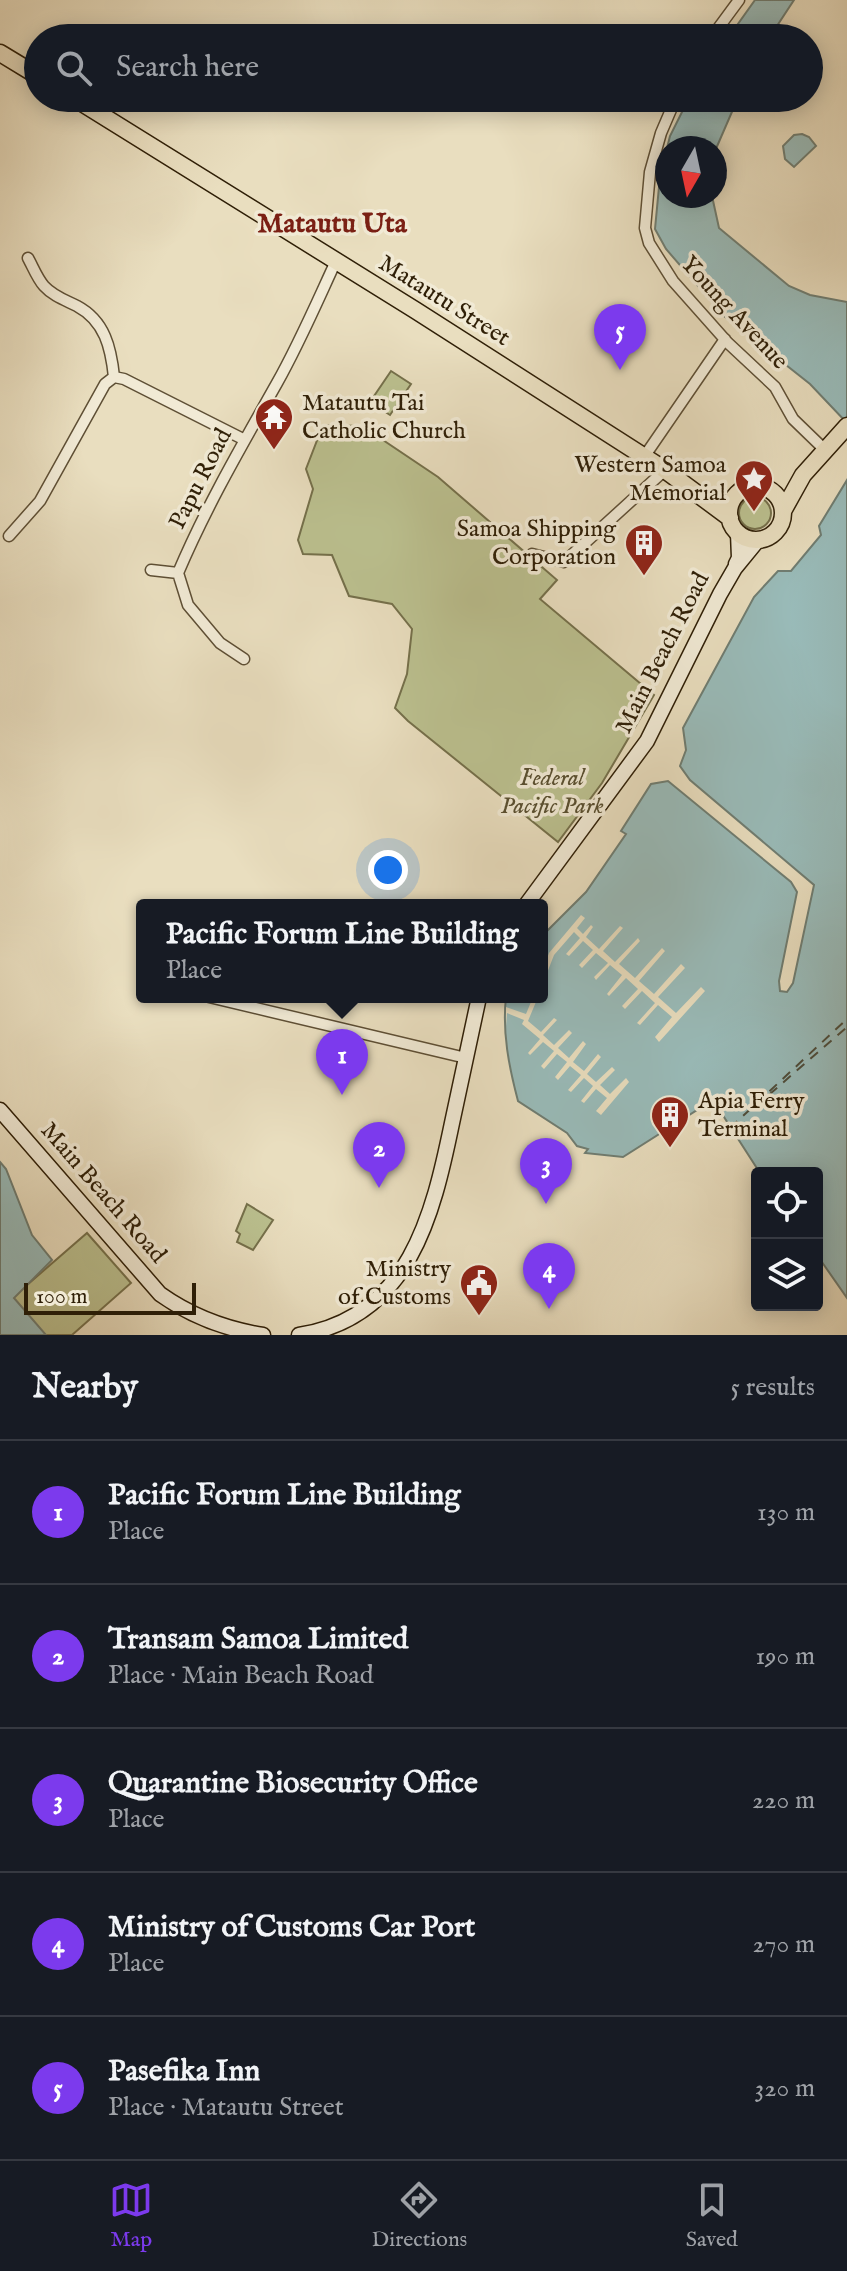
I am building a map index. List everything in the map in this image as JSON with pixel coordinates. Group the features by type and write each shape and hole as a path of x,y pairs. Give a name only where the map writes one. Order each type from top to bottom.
{"main road":[{"path":"0,53 24,68"},
{"name":"Matautu Street","path":"97,112 665,470 704,491 720,497 735,497"},
{"path":"734,525 744,537 758,540 778,529 783,511 803,475 847,426"},
{"name":"Matautu Street","path":"665,470 734,525"},
{"path":"773,492 803,475"},
{"path":"735,568 739,558 730,509 735,497 746,488 755,486 773,492 783,511"},
{"name":"Main Beach Road","path":"530,899 647,741 735,568 758,540"},
{"path":"299,1335 332,1328 347,1321 380,1297 405,1264 418,1240 440,1185 478,1003"},
{"name":"Main Beach Road","path":"0,1110 160,1294 212,1322 263,1335"}],"street":[{"path":"720,24 733,3"},
{"name":"Young Avenue","path":"670,112 650,172 645,228 649,243 673,281 725,339 775,387 793,419 829,447"},
{"path":"28,258 44,286 53,295 79,307 102,329 111,350 114,377"},
{"name":"Papu Road","path":"178,573 196,531 243,439 278,381 336,261"},
{"path":"644,457 725,339"},
{"path":"9,536 40,501 105,384 114,377 124,379 243,439"},
{"path":"532,554 564,562 665,470"},
{"path":"151,570 178,573 188,605 220,643 244,659"},
{"path":"234,1003 466,1058"}],"green space":[{"path":"391,371 411,384 390,415 370,402"},
{"name":"Federal Pacific Park","path":"323,425 362,426 438,477 557,580 540,599 654,695 602,783 558,842 395,708 407,674 412,629 392,604 349,596 332,555 303,554 298,540 313,489 306,469"},
{"path":"755,497 767,501 771,513 767,525 755,529 743,525 739,513 743,501"},
{"path":"247,1204 273,1220 253,1250 237,1242 240,1234 236,1231"},
{"path":"87,1233 131,1283 72,1335 45,1335 12,1298"}],"water":[{"path":"755,0 794,0 778,24 738,24"},
{"path":"682,112 732,112 722,136 670,136"},
{"path":"802,134 816,146 794,167 785,159 783,146 794,135"},
{"path":"657,208 715,208 719,228 789,286 810,295 847,302 847,423 810,384 724,316 666,249 655,229"},
{"path":"847,480 847,1298 823,1264 823,1167 756,1167 713,1100 623,1157 585,1153 588,1149 577,1146 567,1133 518,1101 509,1062 505,1023 506,1003 548,1003 548,930 586,892 626,834 621,831 651,784 668,781 791,882 797,892 779,981 780,991 787,992 793,983 814,885 690,780 680,766 686,750 683,728 754,597 778,571 791,571 821,535 819,526"},
{"path":"0,1162 6,1169 32,1235 52,1260 14,1298 46,1335 0,1335"}],"pier":[{"path":"581,915 585,918 577,928 583,934 591,925 593,927 586,937 599,949 620,926 623,928 603,951 615,962 638,938 640,941 619,964 635,978 662,948 665,951 639,981 654,994 681,964 685,968 658,997 676,1013 701,987 705,991 659,1042 655,1037 672,1017 658,1005 640,1025 637,1023 655,1003 642,991 625,1009 622,1006 638,989 626,978 609,996 607,994 622,975 610,965 596,980 594,977 608,963 596,953 582,968 579,965 593,950 583,941 569,956 566,954 580,938 574,932 554,955 548,970 549,953"},
{"path":"531,1003 536,1003 528,1021 541,1032 554,1018 557,1020 543,1035 554,1045 569,1030 572,1033 558,1048 569,1058 583,1041 586,1044 573,1062 584,1071 598,1054 601,1057 587,1074 596,1082 612,1067 615,1070 600,1085 610,1094 626,1078 629,1082 601,1115 596,1111 607,1098 596,1089 584,1103 581,1101 593,1086 584,1078 571,1092 568,1090 581,1075 570,1066 558,1080 555,1077 567,1062 557,1054 544,1069 541,1066 554,1051 543,1042 530,1055 528,1053 540,1039 522,1024 524,1020 507,1013 506,1026 506,1007 526,1014"}],"ferry route":[{"path":"730,1128 847,1019"},
{"path":"756,1106 847,1027"}],"place":[{"name":"Pasefika Inn","path":"620,370"},
{"name":"Matautu Tai Catholic Church","path":"274,451"},
{"name":"Western Samoa Memorial","path":"754,513"},
{"name":"Samoa Shipping Corporation","path":"644,577"},
{"name":"Pacific Forum Line Building","path":"342,1095"},
{"name":"Apia Ferry Terminal","path":"670,1149"},
{"name":"Transam Samoa Limited","path":"379,1188"},
{"name":"Quarantine Biosecurity Office","path":"546,1204"},
{"name":"Ministry of Customs Car Port","path":"549,1309"},
{"name":"Ministry of Customs","path":"479,1317"}],"district":[{"name":"Matautu Uta","path":"332,224"}]}
